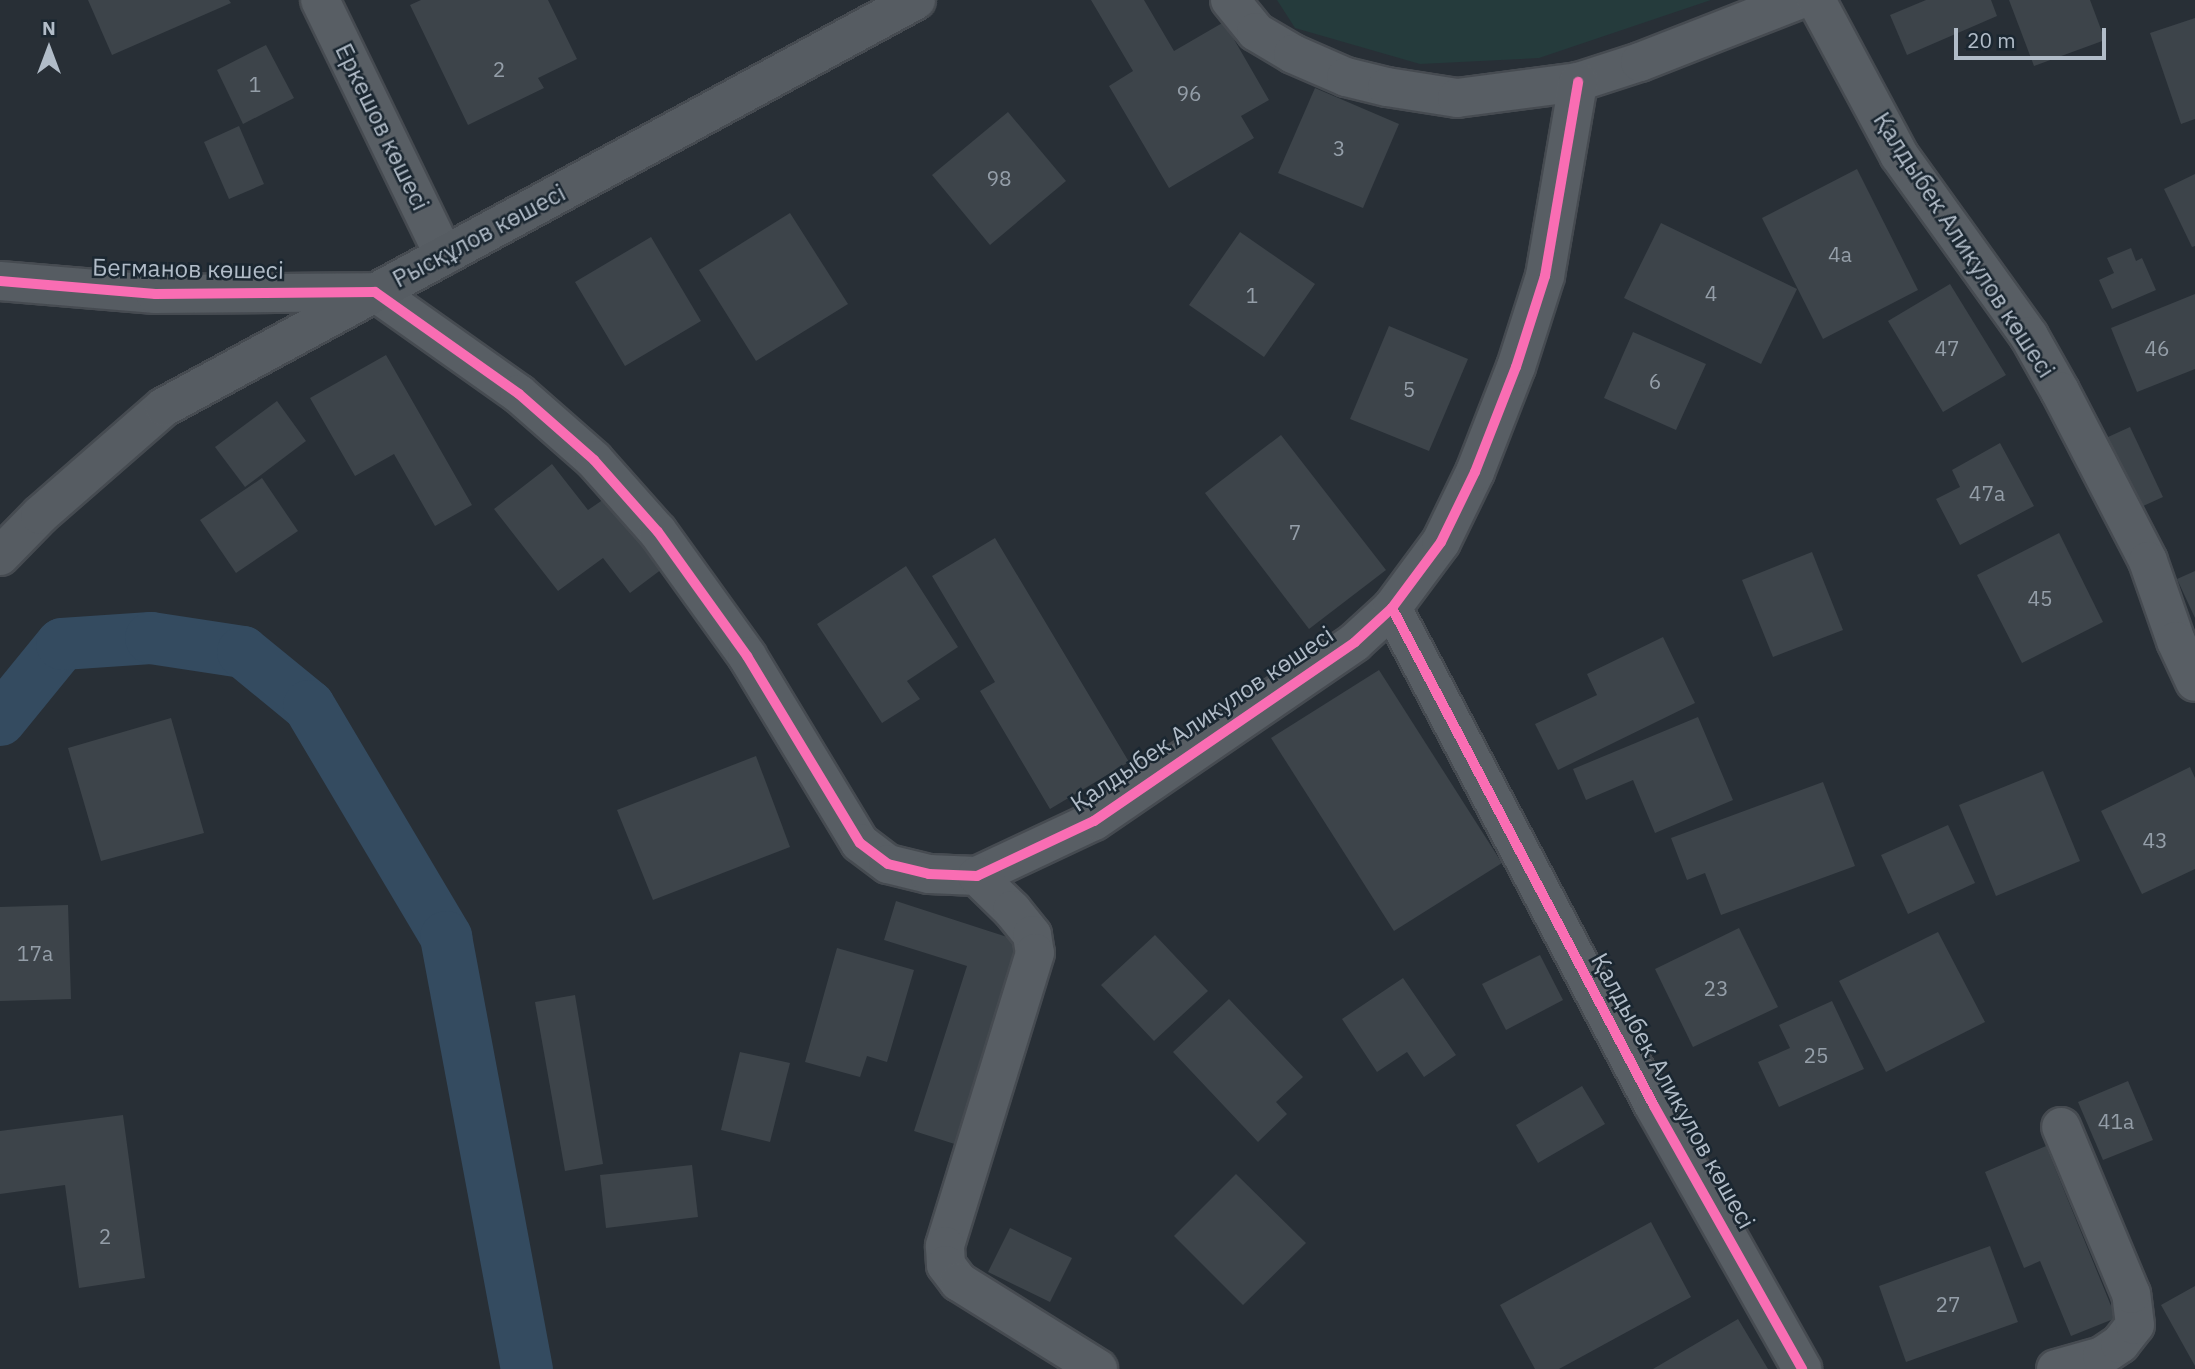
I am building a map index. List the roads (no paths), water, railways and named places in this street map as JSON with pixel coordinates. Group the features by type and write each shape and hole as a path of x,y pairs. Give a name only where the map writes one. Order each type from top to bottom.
{"main road":[{"name":"Рысқұлов көшесі","path":"0,556 40,515 164,407 916,0"},
{"name":"Бегманов көшесі","path":"0,281 155,294 375,292"}],"street":[{"name":"Еркешов көшесі","path":"320,0 444,255"},
{"path":"1230,0 1255,32 1293,54 1346,77 1387,87 1457,97 1578,82 1640,62 1798,0"},
{"name":"Қалдыбек Аликулов көшесі","path":"1816,0 1899,155 2029,336 2060,391 2148,561 2176,640 2195,682"},
{"name":"Қалдыбек Аликулов көшесі","path":"375,292 519,394 594,460 658,532 747,656 860,843 888,864 929,874 977,876 1094,821 1355,642 1392,608 1441,542 1475,472 1516,367 1545,276 1578,82"},
{"name":"Қалдыбек Аликулов көшесі","path":"1392,608 1654,1106 1802,1369"},
{"path":"977,876 1012,909 1032,935 1035,953 945,1246 946,1265 959,1282 1098,1369"},
{"path":"2056,1369 2102,1356 2120,1344 2135,1325 2131,1294 2061,1127"}],"waterway":[{"path":"0,720 62,644 151,638 243,652 309,706 446,937 527,1369"}]}
